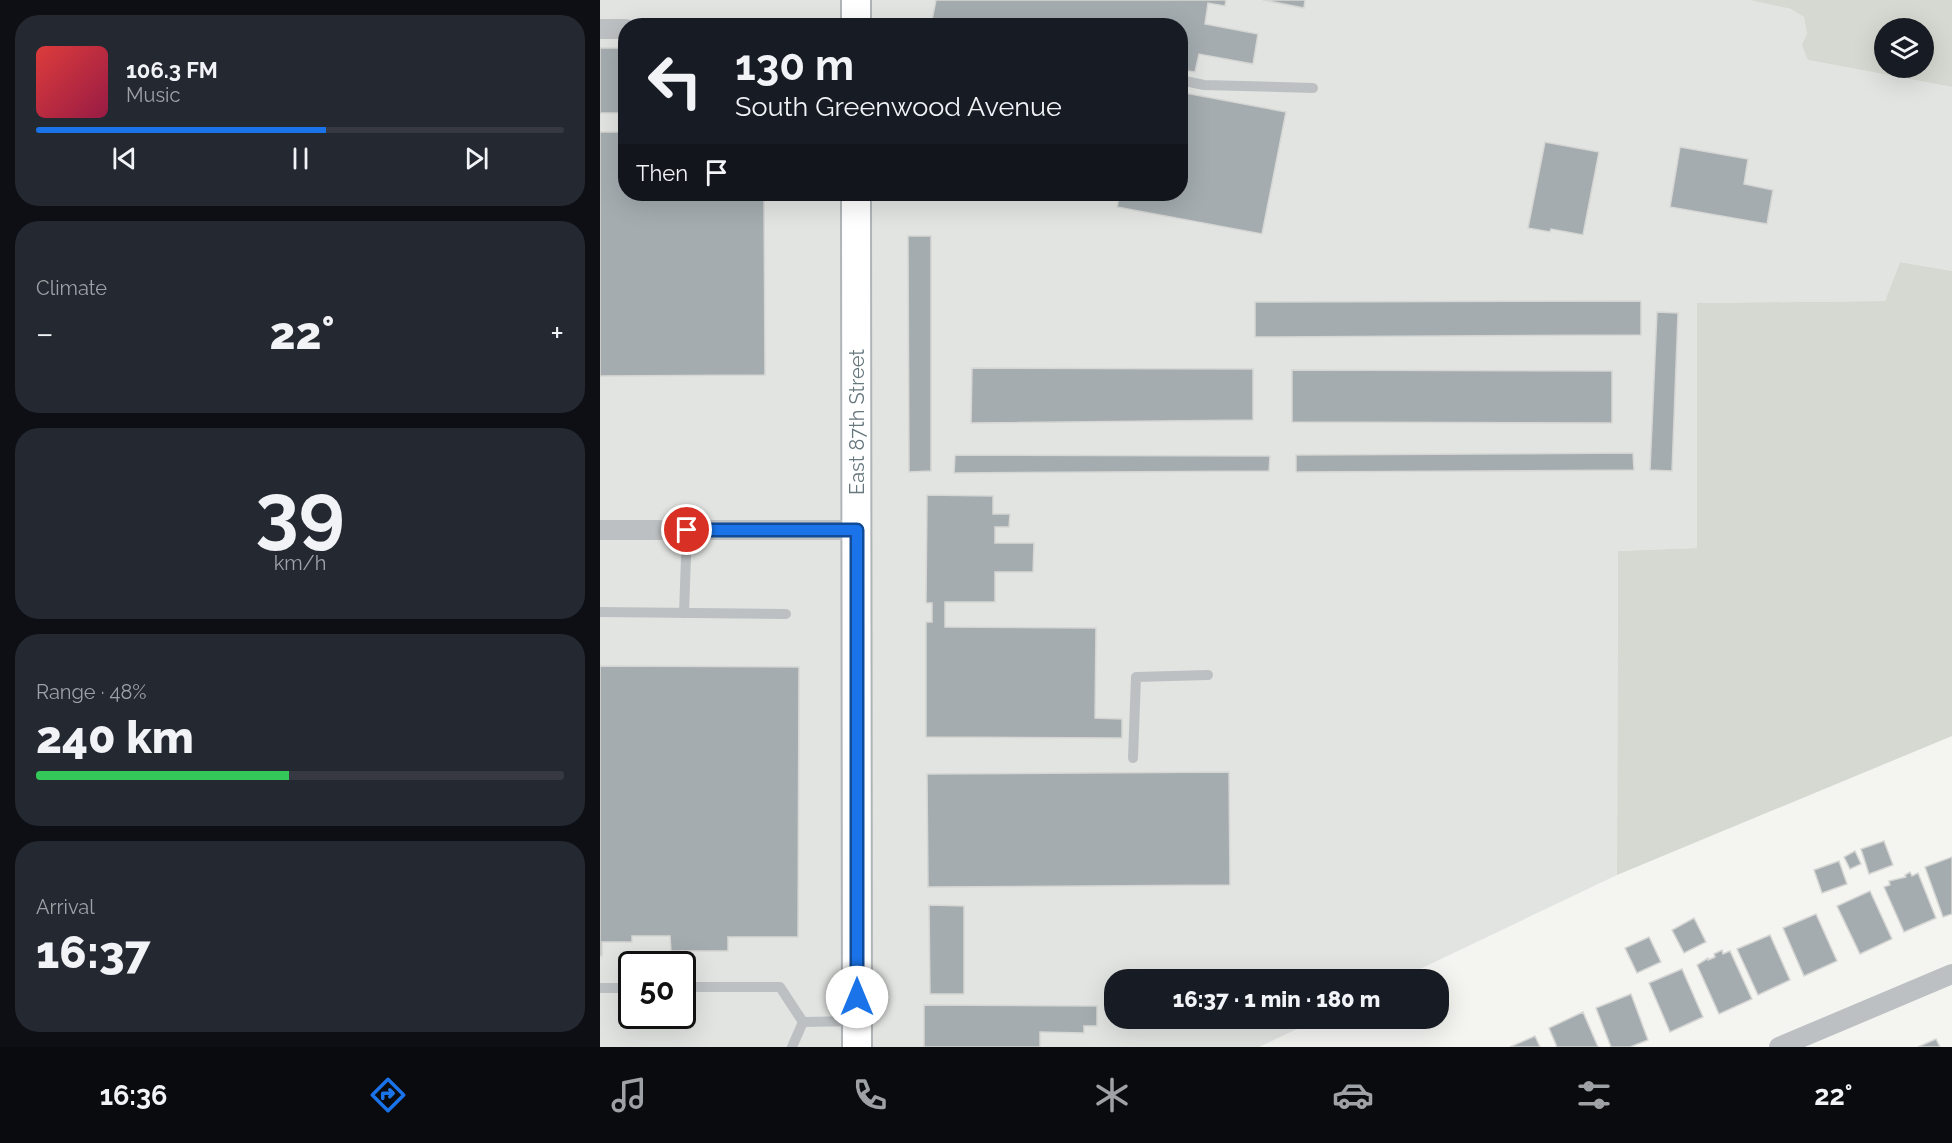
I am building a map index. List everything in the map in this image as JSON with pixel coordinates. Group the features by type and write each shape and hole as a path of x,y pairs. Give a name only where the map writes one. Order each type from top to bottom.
{"main road":[{"path":"856,0 856,18"},
{"name":"East 87th Street","path":"856,201 857,1034"}],"street":[{"path":"600,29 618,29"},
{"path":"600,530 857,530"},
{"path":"1779,1047 1952,974"}],"lane":[{"path":"1188,82 1204,85 1312,88"},
{"path":"684,613 687,530"},
{"path":"600,612 786,614"},
{"path":"1133,758 1136,677 1208,675"},
{"path":"696,987 780,987 803,1022 857,1034"},
{"path":"600,988 618,988"},
{"path":"792,1047 803,1022"}],"shaded area":[{"path":"600,0 1749,0 1791,9 1804,17 1808,60 1874,72 1874,78 1904,78 1952,87 1952,271 1900,262 1885,301 1697,303 1697,548 1618,551 1617,875 1420,969 1104,969 1104,1029 1297,1029 1259,1047 600,1047"},
{"path":"1749,0 1952,0 1952,87 1904,78 1934,78 1934,18 1874,18 1874,72 1808,60 1802,45 1807,34 1804,17 1791,9"},
{"path":"1900,262 1952,271 1952,736 1617,875 1618,551 1697,548 1697,303 1885,301"}],"building":[{"path":"936,0 1226,0 1225,6 1208,3 1205,24 1258,34 1253,64 1199,54 1195,72 1188,71 1188,18 932,18"},
{"path":"1263,0 1305,0 1304,8"},
{"path":"600,48 618,48 618,113 600,113"},
{"path":"1188,94 1286,112 1262,234 1117,207 1118,201 1188,201"},
{"path":"600,132 618,132 618,201 764,201 765,375 600,376"},
{"path":"1545,142 1599,152 1583,235 1551,229 1550,232 1528,228"},
{"path":"1680,147 1748,159 1744,184 1773,190 1767,224 1670,207"},
{"path":"908,236 931,236 931,471 909,472"},
{"path":"1641,301 1641,335 1255,337 1255,302"},
{"path":"1657,312 1678,313 1672,471 1650,470"},
{"path":"972,368 1253,369 1253,420 971,423"},
{"path":"1292,370 1612,371 1612,423 1292,422"},
{"path":"1633,453 1634,470 1296,472 1296,455"},
{"path":"955,455 1270,456 1269,471 954,473"},
{"path":"927,495 993,496 993,514 1010,514 1009,527 995,527 995,543 1034,543 1033,572 995,572 995,602 945,602 945,627 1096,628 1095,718 1122,719 1122,738 926,737 926,622 932,622 932,603 926,603"},
{"path":"600,666 799,667 798,937 728,937 728,951 671,951 670,936 632,936 632,942 602,942 602,956 600,956"},
{"path":"1229,772 1230,885 928,887 927,774"},
{"path":"1884,841 1893,865 1869,874 1861,849"},
{"path":"1855,851 1861,864 1850,869 1844,857"},
{"path":"1952,857 1952,914 1943,917 1925,867"},
{"path":"1839,861 1847,884 1822,893 1814,870"},
{"path":"1910,872 1912,876 1918,873 1936,918 1904,932 1884,887 1890,885 1889,881 1906,877 1905,875"},
{"path":"1870,891 1892,939 1860,954 1837,906"},
{"path":"929,905 964,906 964,994 930,994"},
{"path":"1816,914 1837,961 1804,976 1783,928"},
{"path":"1694,918 1706,942 1684,953 1672,930"},
{"path":"1770,935 1790,980 1758,995 1737,949"},
{"path":"1649,937 1661,962 1637,973 1625,948"},
{"path":"1722,950 1723,954 1730,951 1752,999 1719,1014 1697,965 1708,958 1708,960 1715,957 1714,954"},
{"path":"1682,969 1703,1017 1670,1032 1649,983"},
{"path":"1631,994 1648,1040 1630,1047 1611,1047 1596,1008"},
{"path":"924,1005 1097,1006 1097,1026 1084,1026 1084,1033 1040,1032 1040,1047 924,1047"},
{"path":"1583,1012 1598,1047 1557,1047 1549,1028"},
{"path":"1535,1036 1540,1047 1510,1047"},
{"path":"1936,1039 1940,1047 1918,1047"}],"route":[{"path":"687,530 857,530 857,997"}]}
